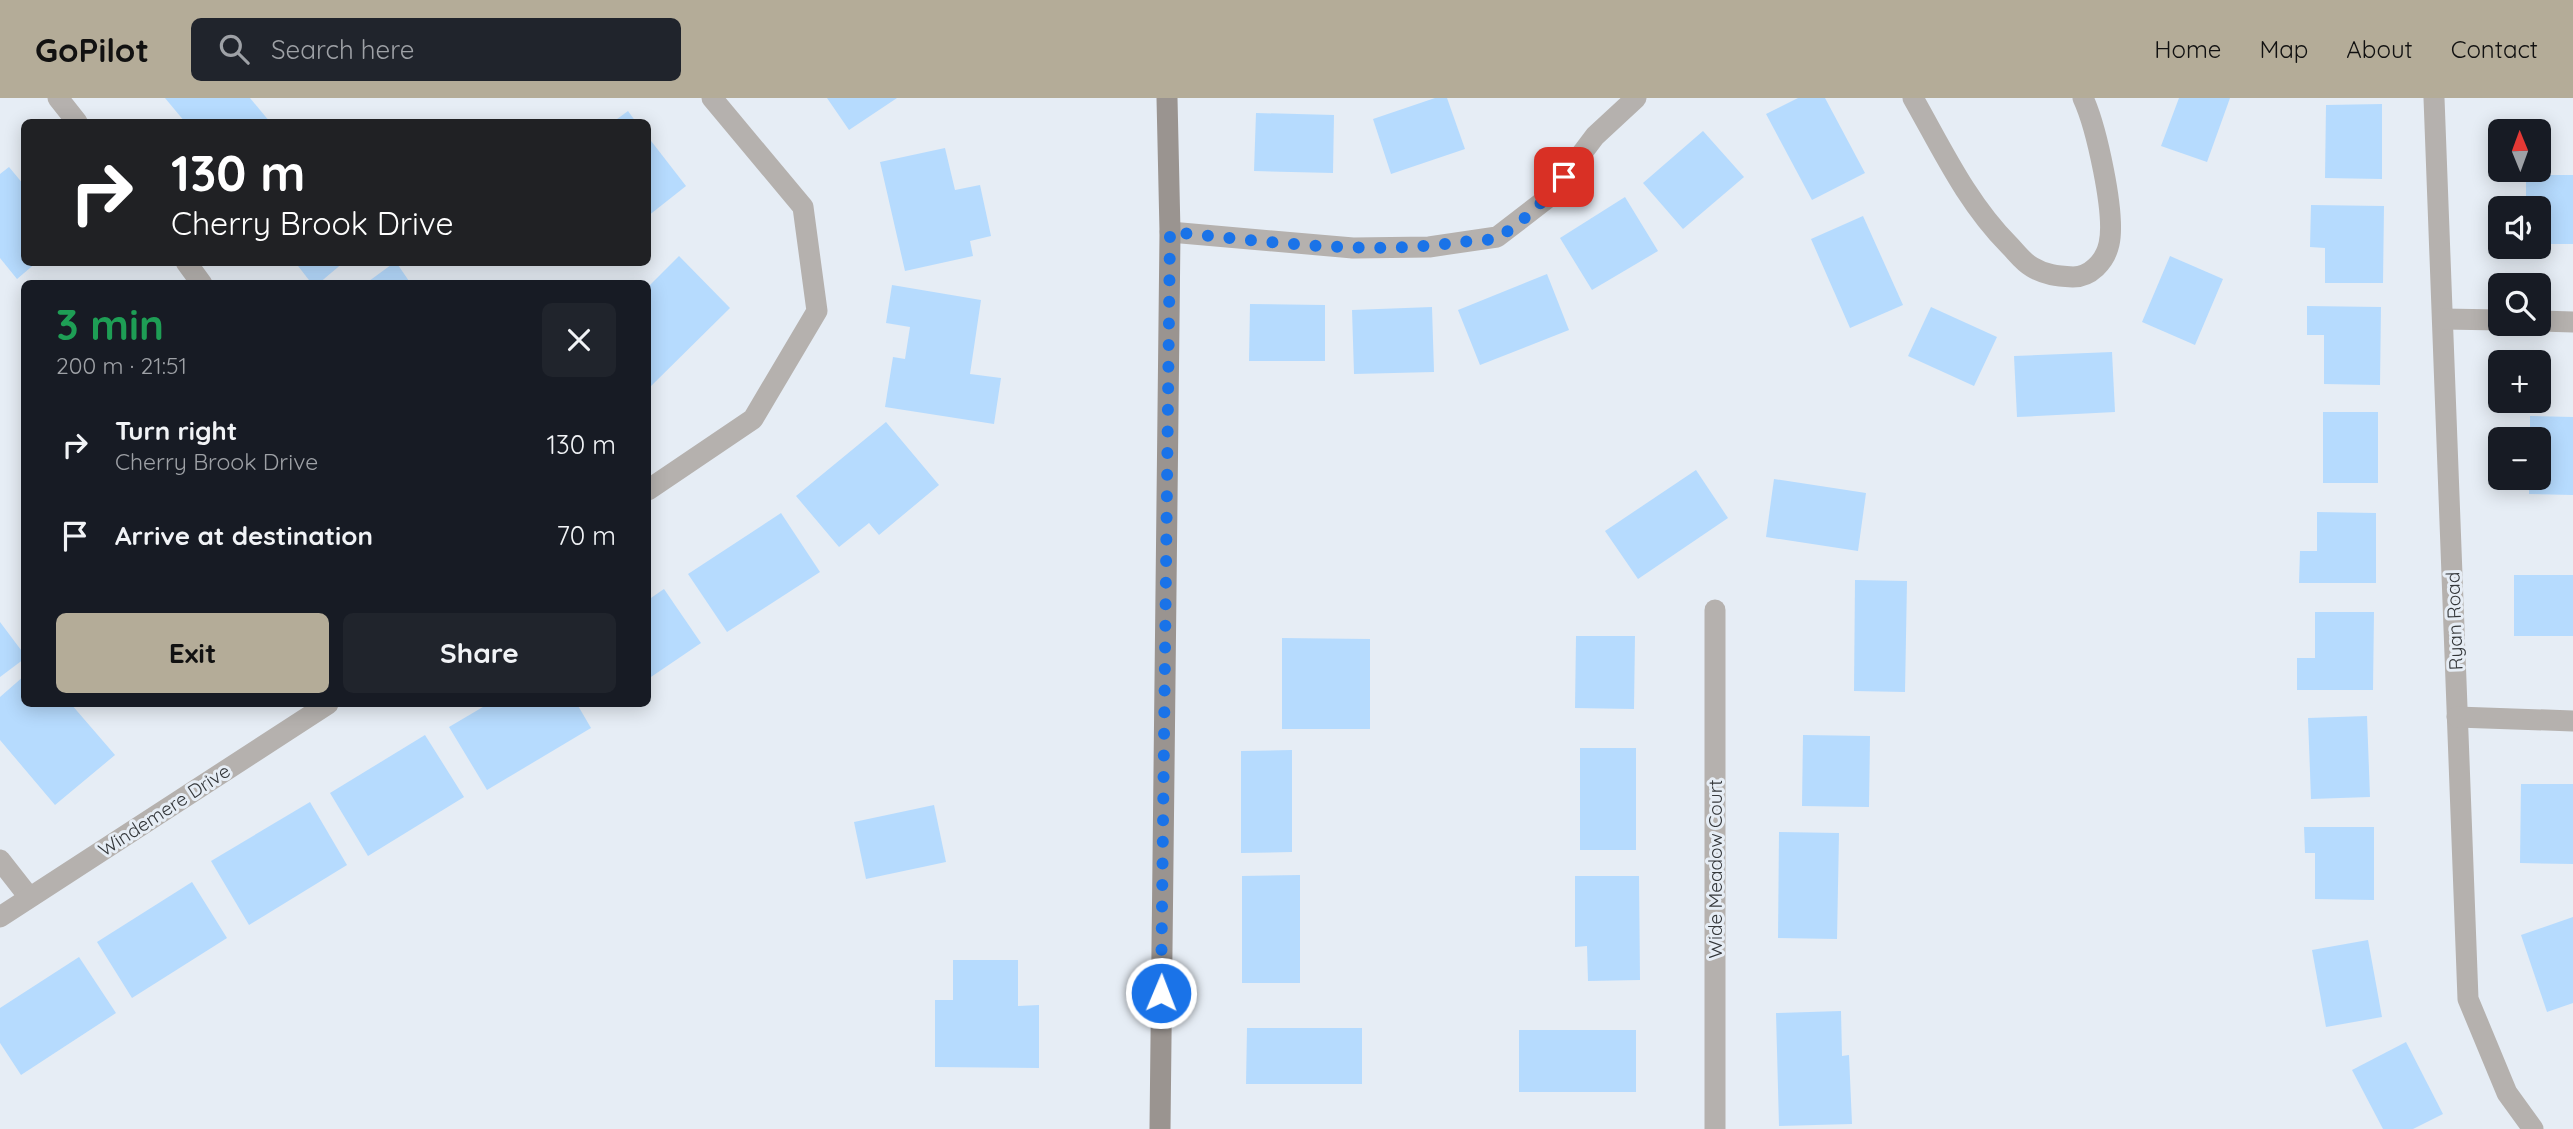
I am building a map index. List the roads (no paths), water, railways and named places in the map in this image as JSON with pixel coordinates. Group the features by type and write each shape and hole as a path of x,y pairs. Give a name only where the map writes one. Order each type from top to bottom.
{"street":[{"path":"58,98 75,119"},
{"path":"651,488 753,419 817,311 803,207 712,98"},
{"path":"1160,1129 1170,232 1167,98"},
{"path":"1170,232 1353,248 1429,247 1497,237 1549,197 1595,136 1636,98"},
{"path":"1913,98 1965,191 1998,234 2030,267 2052,276 2082,277 2098,267 2109,244 2108,204 2100,157 2083,98"},
{"name":"Ryan Road","path":"2434,98 2468,999 2507,1093 2533,1129"},
{"path":"2442,319 2488,320"},
{"path":"2551,321 2573,322"},
{"name":"Wide Meadow Court","path":"1715,610 1715,1129"},
{"name":"Windemere Drive","path":"0,917 323,707"},
{"path":"2458,717 2573,721"},
{"path":"0,860 29,897"}]}
